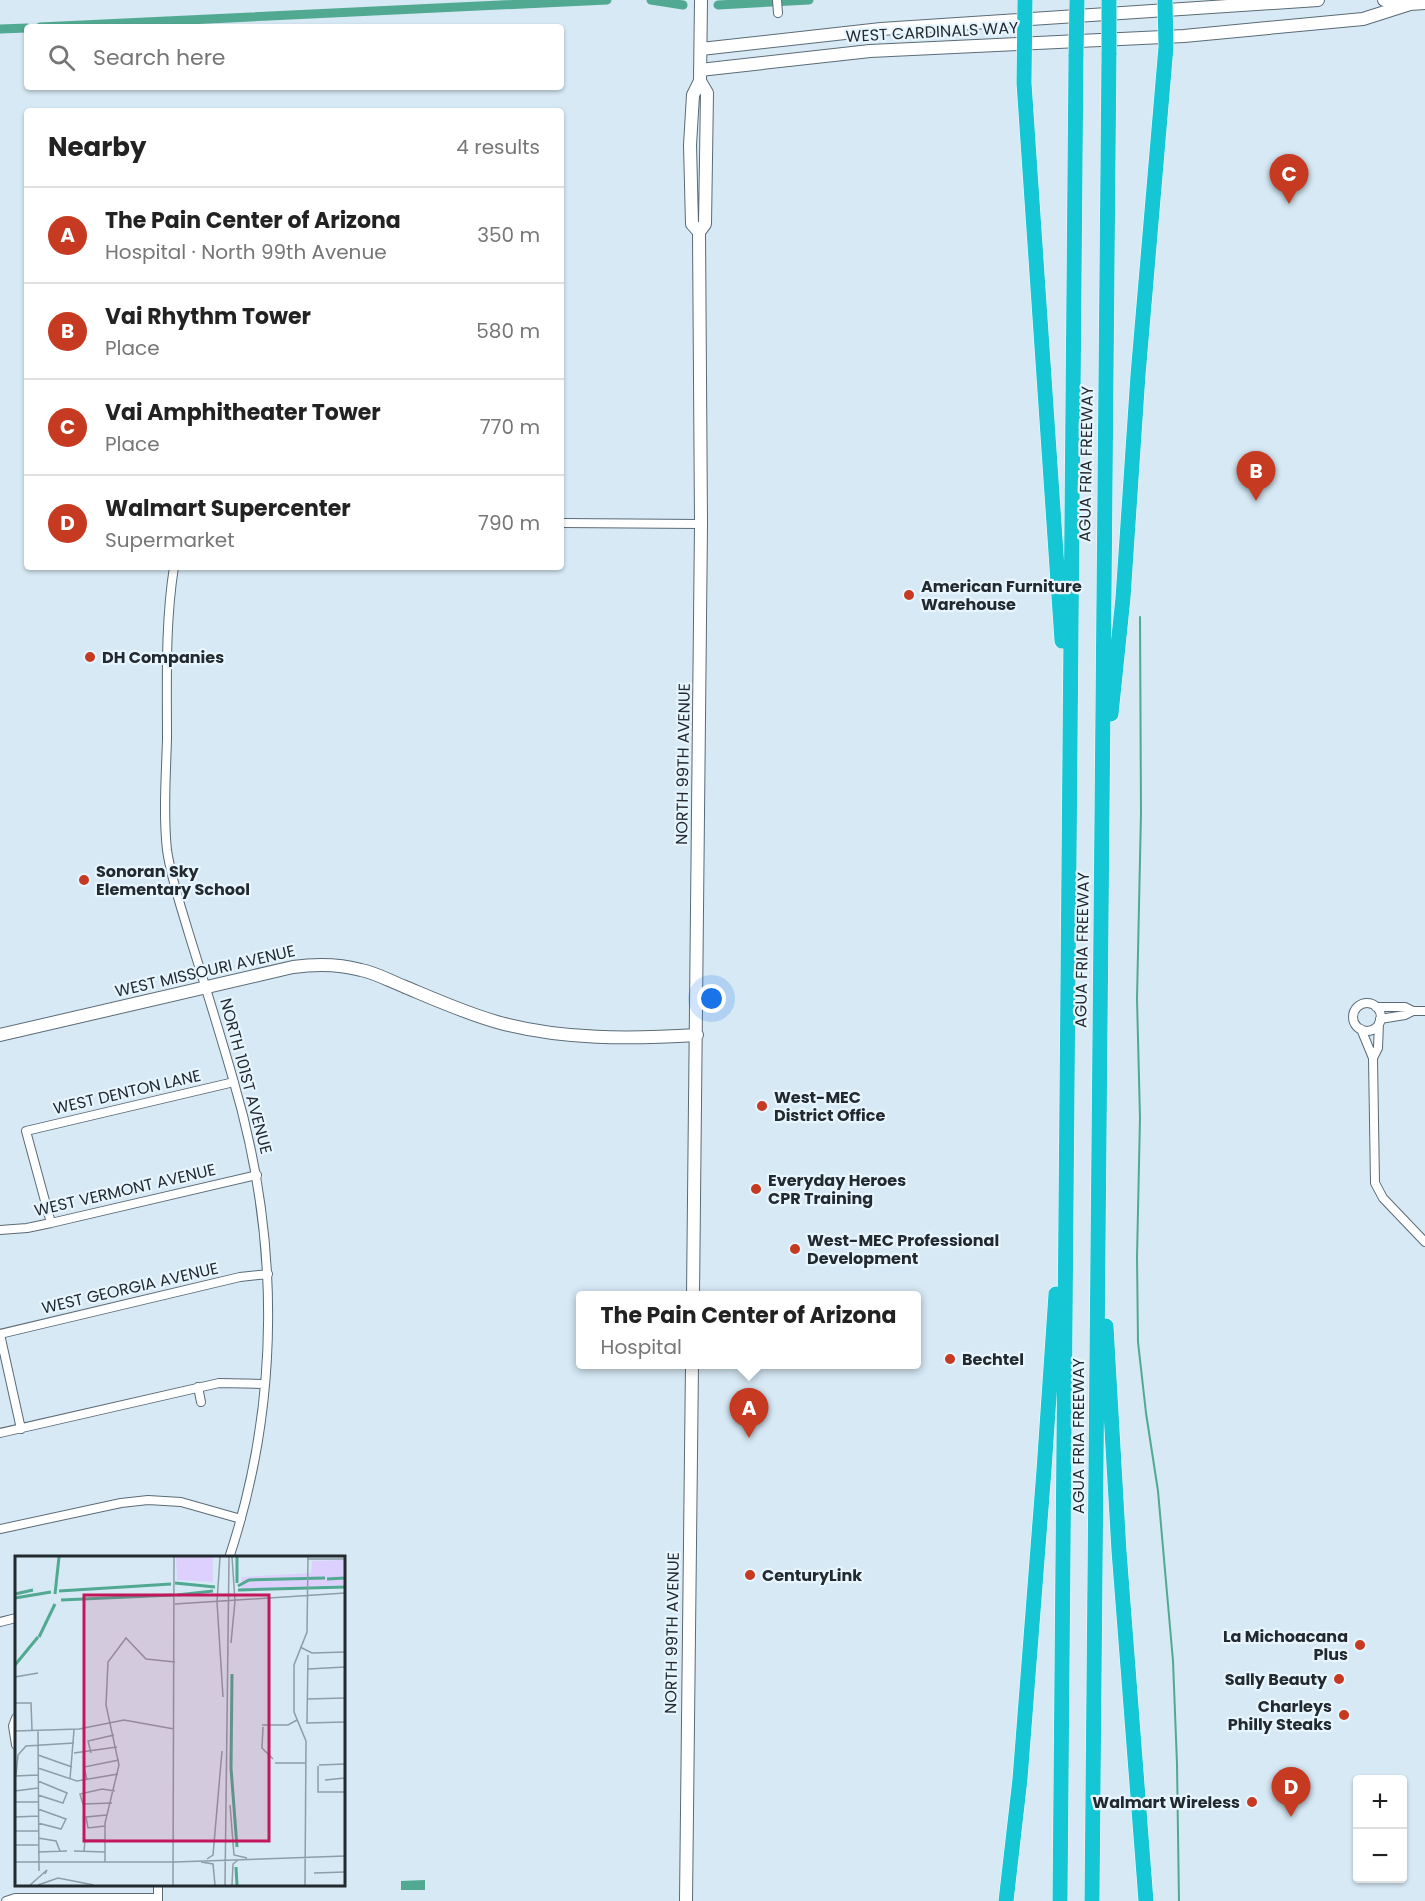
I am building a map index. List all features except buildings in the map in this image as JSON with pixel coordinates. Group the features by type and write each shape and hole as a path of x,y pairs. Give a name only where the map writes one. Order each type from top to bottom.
{"highway":[{"path":"1025,0 1023,44 1061,620 1061,691 1070,790"},
{"name":"AGUA FRIA FREEWAY","path":"1060,1901 1077,0"},
{"name":"AGUA FRIA FREEWAY","path":"1092,1901 1109,0"},
{"path":"1102,789 1123,598 1130,482 1166,36 1165,5"},
{"path":"1006,1901 1020,1779 1047,1436 1056,1282 1067,1207"},
{"path":"1099,1208 1105,1279 1109,1398 1119,1551 1146,1901"}],"main road":[{"name":"WEST CARDINALS WAY","path":"700,49 882,29 1165,5 1318,0"},
{"path":"1384,0 1410,4 1425,3"},
{"name":"WEST CARDINALS WAY","path":"700,76 870,51 1166,36 1363,19 1410,4"},
{"name":"NORTH 99TH AVENUE","path":"693,1291 701,524 699,232 705,224 707,93 700,76 701,6"},
{"name":"WEST MISSOURI AVENUE","path":"0,1035 293,967 318,965 346,967 374,974 478,1016 543,1032 596,1036 697,1035"},
{"name":"NORTH 99TH AVENUE","path":"686,1901 692,1369"}],"street":[{"path":"564,523 701,524"},
{"name":"NORTH 101ST AVENUE","path":"174,570 168,633 167,843 170,865 234,1082 257,1175 265,1227 268,1274 269,1320 265,1383 256,1454 241,1519 229,1556"},
{"path":"1425,1011 1413,1011 1405,1007 1376,1007 1366,1003 1355,1010 1353,1020 1361,1029 1373,1058 1375,1183 1383,1198 1425,1242"},
{"path":"1373,1058 1378,1048 1380,1014 1376,1007"},
{"path":"1361,1029 1369,1030 1379,1021 1413,1011"},
{"name":"WEST DENTON LANE","path":"51,1223 26,1131 234,1082"},
{"name":"WEST VERMONT AVENUE","path":"0,1230 51,1223 257,1175"},
{"name":"WEST GEORGIA AVENUE","path":"0,1334 240,1277 268,1274"},
{"path":"0,1334 21,1429"},
{"path":"0,1433 198,1387 228,1382 265,1383"},
{"path":"198,1387 201,1402"},
{"path":"0,1529 121,1503 148,1500 181,1502 241,1519"},
{"path":"0,1622 15,1618"},
{"path":"6,1901 15,1898 158,1899"}],"shaded area":[{"path":"425,1880 425,1890 401,1890 401,1881"}],"waterway":[{"path":"103,24 607,0"},
{"path":"651,0 683,5"},
{"path":"718,5 809,0"},
{"path":"0,29 24,28"},
{"path":"1140,617 1141,813 1137,999 1140,1118 1138,1342 1158,1491 1173,1661 1179,1901"}],"place":[{"name":"Vai Amphitheater Tower","path":"1289,204"},
{"name":"Vai Rhythm Tower","path":"1256,501"},
{"name":"American Furniture Warehouse","path":"909,595"},
{"name":"DH Companies","path":"90,657"},
{"name":"Sonoran Sky Elementary School","path":"84,880"},
{"name":"West-MEC District Office","path":"762,1106"},
{"name":"Everyday Heroes CPR Training","path":"756,1189"},
{"name":"West-MEC Professional Development","path":"795,1249"},
{"name":"Bechtel","path":"950,1359"},
{"name":"The Pain Center of Arizona","path":"749,1438"},
{"name":"CenturyLink","path":"750,1575"},
{"name":"La Michoacana Plus","path":"1360,1645"},
{"name":"Sally Beauty","path":"1339,1679"},
{"name":"Charleys Philly Steaks","path":"1344,1715"},
{"name":"Walmart Wireless","path":"1252,1802"},
{"name":"Walmart Supercenter","path":"1291,1817"}]}
